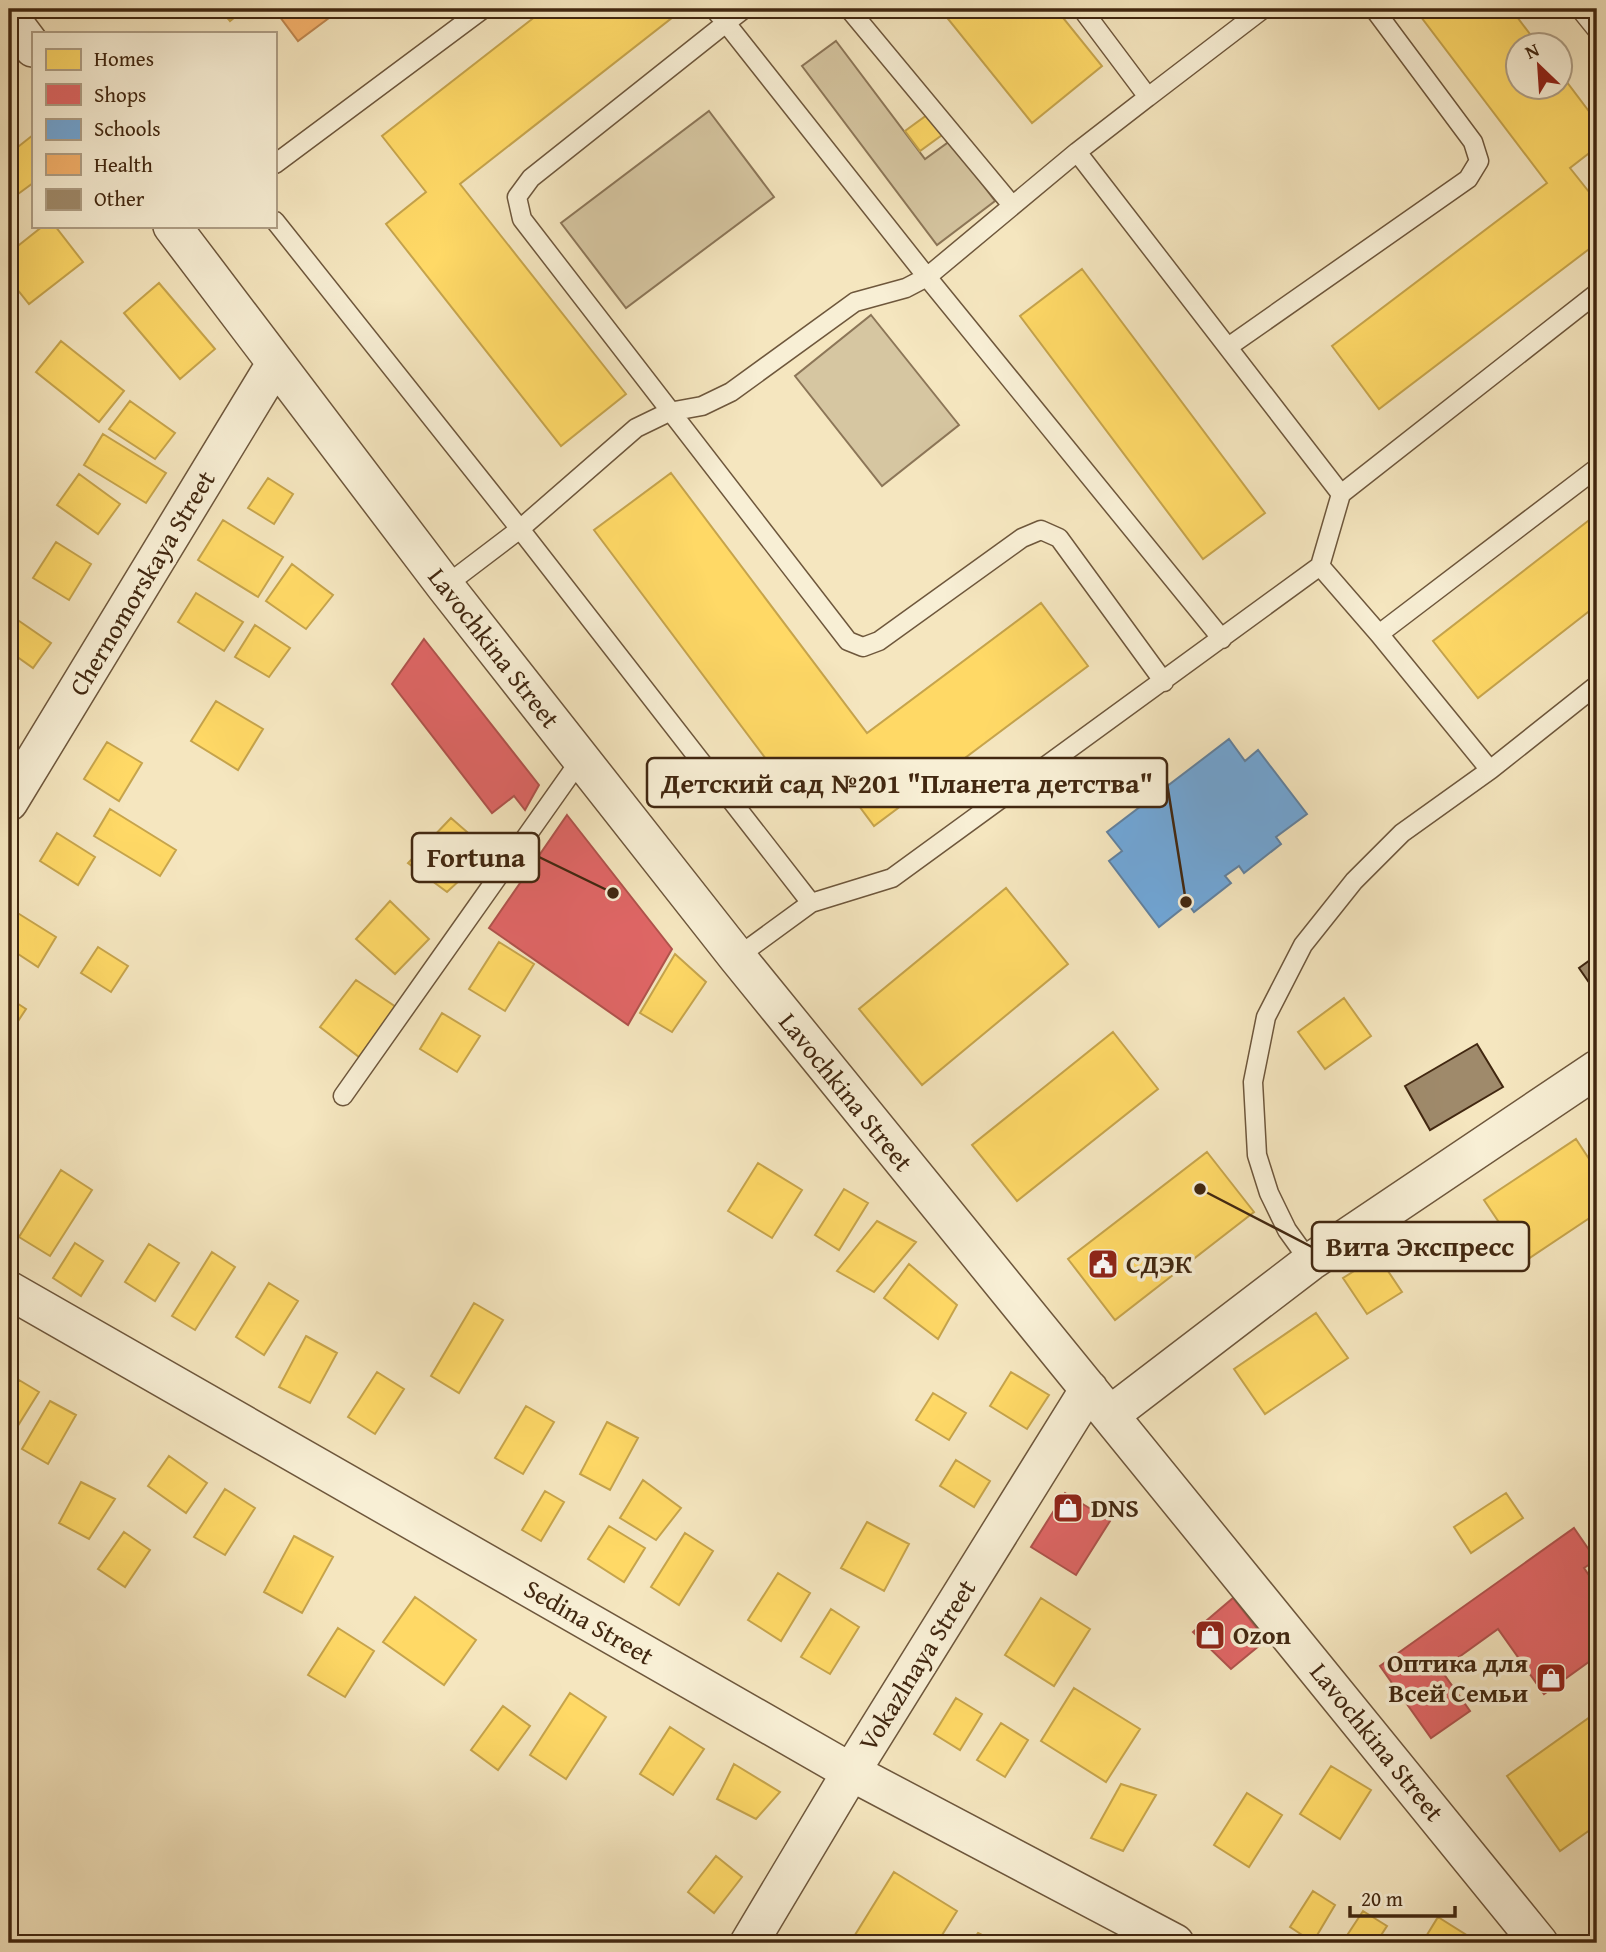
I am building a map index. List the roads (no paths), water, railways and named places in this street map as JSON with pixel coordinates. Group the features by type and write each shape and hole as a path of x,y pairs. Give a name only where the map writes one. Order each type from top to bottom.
{"street":[{"path":"9,16 32,47"},
{"name":"Lavochkina Street","path":"181,229 275,364 580,759 737,957 1539,1943"},
{"name":"Chernomorskaya Street","path":"9,802 275,364"},
{"path":"1099,1402 1597,1069"},
{"name":"Sedina Street","path":"9,1290 851,1772 1175,1943"},
{"name":"Vokazlnaya Street","path":"749,1943 851,1772 1099,1402"}],"lane":[{"path":"276,163 483,9"},
{"path":"744,9 720,16 531,178 517,197 522,219 848,641 863,647 879,641 1021,538 1041,530 1059,538 1164,682"},
{"path":"849,9 1011,204"},
{"path":"1082,9 1148,96"},
{"path":"445,586 520,529 636,428 669,412 702,406 731,392 855,302 906,288 926,276 1011,204 1262,9"},
{"path":"1228,346 1468,179 1479,161 1473,142 1374,9"},
{"path":"1580,9 1597,30"},
{"path":"720,16 926,276 1222,639"},
{"path":"1077,152 1341,494"},
{"path":"276,222 520,529 811,903"},
{"path":"737,957 811,903 892,878 1320,566 1341,494 1597,293"},
{"path":"1379,634 1597,468"},
{"path":"1320,566 1490,770"},
{"path":"1310,1262 1287,1230 1269,1193 1256,1155 1253,1082 1266,1017 1303,945 1354,881 1402,833 1490,770 1597,685"},
{"path":"343,1096 580,759"}],"place":[{"name":"Fortuna","path":"613,893"},
{"name":"Детский сад №201 \"Планета детства\"","path":"1186,902"},
{"name":"Вита Экспресс","path":"1200,1189"},
{"name":"СДЭК","path":"1103,1264"},
{"name":"DNS","path":"1068,1508"},
{"name":"Ozon","path":"1210,1635"},
{"name":"Оптика для Всей Семьи","path":"1551,1678"}]}
